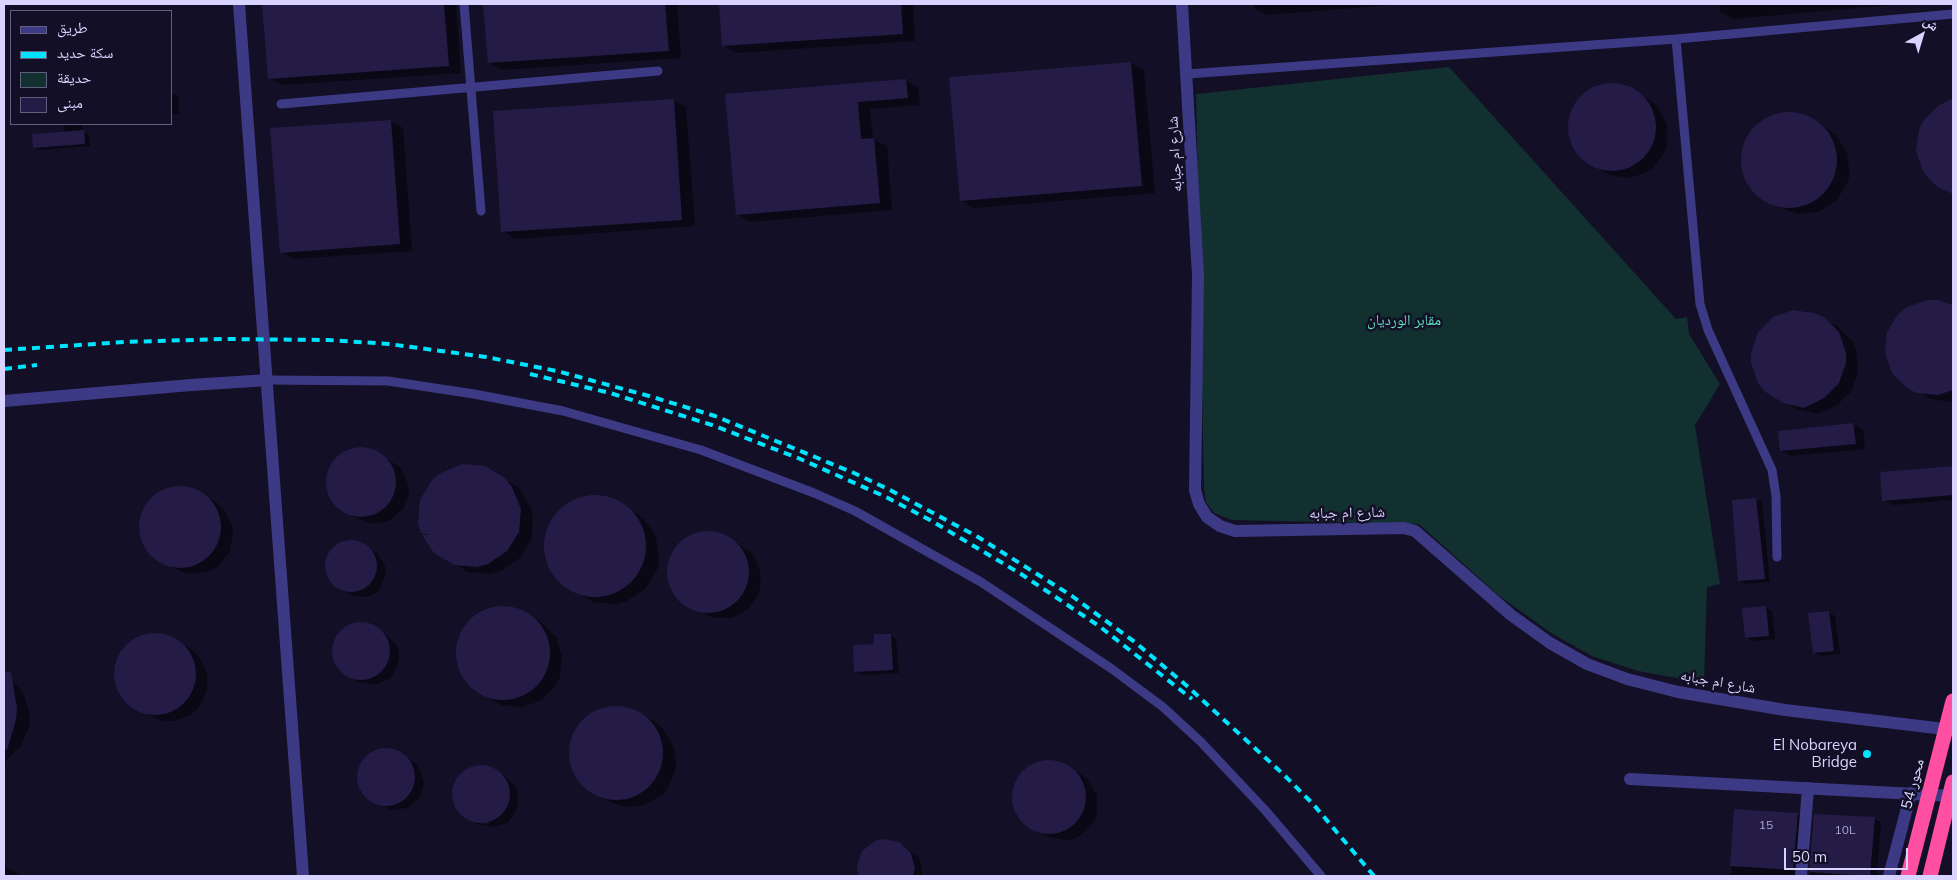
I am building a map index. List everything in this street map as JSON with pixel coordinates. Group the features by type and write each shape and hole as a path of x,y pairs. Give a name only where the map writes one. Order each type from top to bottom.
{"highway":[{"name":"محور 54","path":"1908,876 1952,706"},
{"path":"1930,876 1950,801 1953,782"}],"street":[{"path":"239,4 303,876"},
{"name":"شارع ام جبابه","path":"1182,4 1198,275 1195,490 1199,504 1207,517 1220,526 1234,531 1404,528 1415,531 1511,614 1550,643 1587,664 1627,679 1678,692 1785,710 1953,730"},
{"path":"4,401 268,380"},
{"path":"1630,779 1911,793 1950,801"},
{"path":"1802,876 1808,788"},
{"path":"1889,876 1911,793"}],"lane":[{"path":"464,4 481,211"},
{"path":"1187,74 1676,39 1953,14"},
{"path":"1676,39 1700,304 1708,330 1772,470 1776,496 1777,557"},
{"path":"281,104 658,71"},
{"path":"268,380 388,381 563,410 701,450 855,511 980,582 1112,669 1163,707 1201,742 1265,810 1321,876"}],"green space":[{"name":"مقابر الورديان","path":"1449,67 1676,319 1687,317 1689,334 1720,384 1695,425 1720,584 1707,587 1704,683 1638,671 1592,656 1551,633 1498,595 1419,524 1232,520 1214,513 1206,502 1204,488 1196,94"}],"building":[{"path":"262,4 444,4 449,66 268,79"},
{"path":"483,4 665,4 669,51 488,63"},
{"path":"719,4 901,4 903,34 722,46"},
{"path":"1131,62 1142,186 960,201 949,77"},
{"path":"906,79 908,98 858,102 861,139 874,138 880,203 736,215 725,94"},
{"path":"1612,83 1629,87 1643,96 1652,110 1656,127 1652,144 1643,158 1629,167 1612,171 1595,167 1581,158 1572,144 1568,127 1572,110 1581,96 1595,87"},
{"path":"1953,98 1953,194 1938,187 1930,180 1923,171 1916,151 1919,130 1923,121 1938,106"},
{"path":"674,99 682,220 501,232 493,111"},
{"path":"1789,112 1807,116 1823,126 1833,142 1837,160 1833,178 1823,194 1807,204 1789,208 1771,204 1755,194 1745,178 1741,160 1745,142 1755,126 1771,116"},
{"path":"391,120 400,244 280,253 270,128"},
{"path":"84,130 85,144 33,148 32,134"},
{"path":"1927,300 1938,300 1953,305 1953,390 1938,395 1916,393 1907,388 1892,373 1885,353 1887,332 1898,314 1907,307"},
{"path":"1793,310 1814,313 1824,317 1839,332 1846,353 1846,363 1839,383 1824,398 1804,408 1783,403 1764,391 1758,383 1751,363 1751,352 1758,332 1773,317"},
{"path":"1853,423 1856,444 1780,451 1778,431"},
{"path":"361,447 374,450 386,457 393,469 396,482 393,495 386,507 374,514 361,517 348,514 336,507 329,495 326,482 329,469 336,457 348,450"},
{"path":"462,464 485,466 505,478 512,487 521,509 519,532 507,551 488,564 477,567 454,565 434,553 422,535 429,535 421,533 418,523 420,500 432,480 441,473"},
{"path":"1953,466 1953,495 1882,501 1880,472"},
{"path":"180,486 196,489 209,498 218,511 221,527 218,543 209,556 196,565 180,568 164,565 151,556 142,543 139,527 142,511 151,498 164,489"},
{"path":"595,495 615,498 624,503 638,517 643,526 646,546 643,566 638,575 624,589 615,594 595,597 575,594 566,589 552,575 547,566 544,546 547,526 552,517 566,503 575,498"},
{"path":"1756,498 1765,579 1738,581 1732,500"},
{"path":"708,531 724,535 737,543 745,556 749,572 745,588 737,601 724,609 708,613 692,609 679,601 671,588 667,572 671,556 679,543 692,535"},
{"path":"351,540 365,544 373,552 377,566 373,580 365,588 351,592 337,588 329,580 325,566 329,552 337,544"},
{"path":"503,606 521,609 536,620 547,635 550,653 547,671 536,686 521,697 503,700 485,697 470,686 459,671 456,653 459,635 470,620 485,609"},
{"path":"1766,606 1769,636 1745,638 1742,608"},
{"path":"1829,611 1834,651 1813,653 1808,613"},
{"path":"361,622 377,627 385,635 390,651 385,667 377,675 361,680 345,675 337,667 332,651 337,635 345,627"},
{"path":"155,633 171,636 184,645 193,658 196,674 193,690 184,703 171,712 155,715 139,712 126,703 117,690 114,674 117,658 126,645 139,636"},
{"path":"874,634 891,634 893,670 854,672 853,645 874,644"},
{"path":"4,672 11,672 17,708 16,720 7,750 4,750"},
{"path":"616,706 634,709 649,720 660,735 663,753 660,771 649,786 634,797 616,800 598,797 583,786 572,771 569,753 572,735 583,720 598,709"},
{"path":"386,748 402,753 410,761 415,777 410,793 402,801 386,806 370,801 362,793 357,777 362,761 370,753"},
{"path":"1049,760 1063,763 1075,771 1083,783 1086,797 1083,811 1075,823 1063,831 1049,834 1035,831 1023,823 1015,811 1012,797 1015,783 1023,771 1035,763"},
{"path":"481,765 497,770 505,778 510,794 505,810 497,818 481,823 465,818 457,810 452,794 457,778 465,770"},
{"path":"1734,809 1798,813 1793,870 1730,866"},
{"path":"1814,814 1875,817 1870,876 1809,872"},
{"path":"883,839 899,842 911,853 915,869 913,876 858,876 857,866 862,851 875,841"}],"railway":[{"path":"4,350 125,342 223,339 328,340 389,344 486,357 557,371 715,416 854,473 890,490 978,537 1072,596 1136,643 1187,686 1282,773 1313,804 1374,876"},
{"path":"4,369 37,365"},
{"path":"530,374 610,393 712,425 798,458 886,497 930,520 1021,574 1099,626 1192,699"}],"place":[{"name":"El Nobareya Bridge","path":"1867,754"}]}
